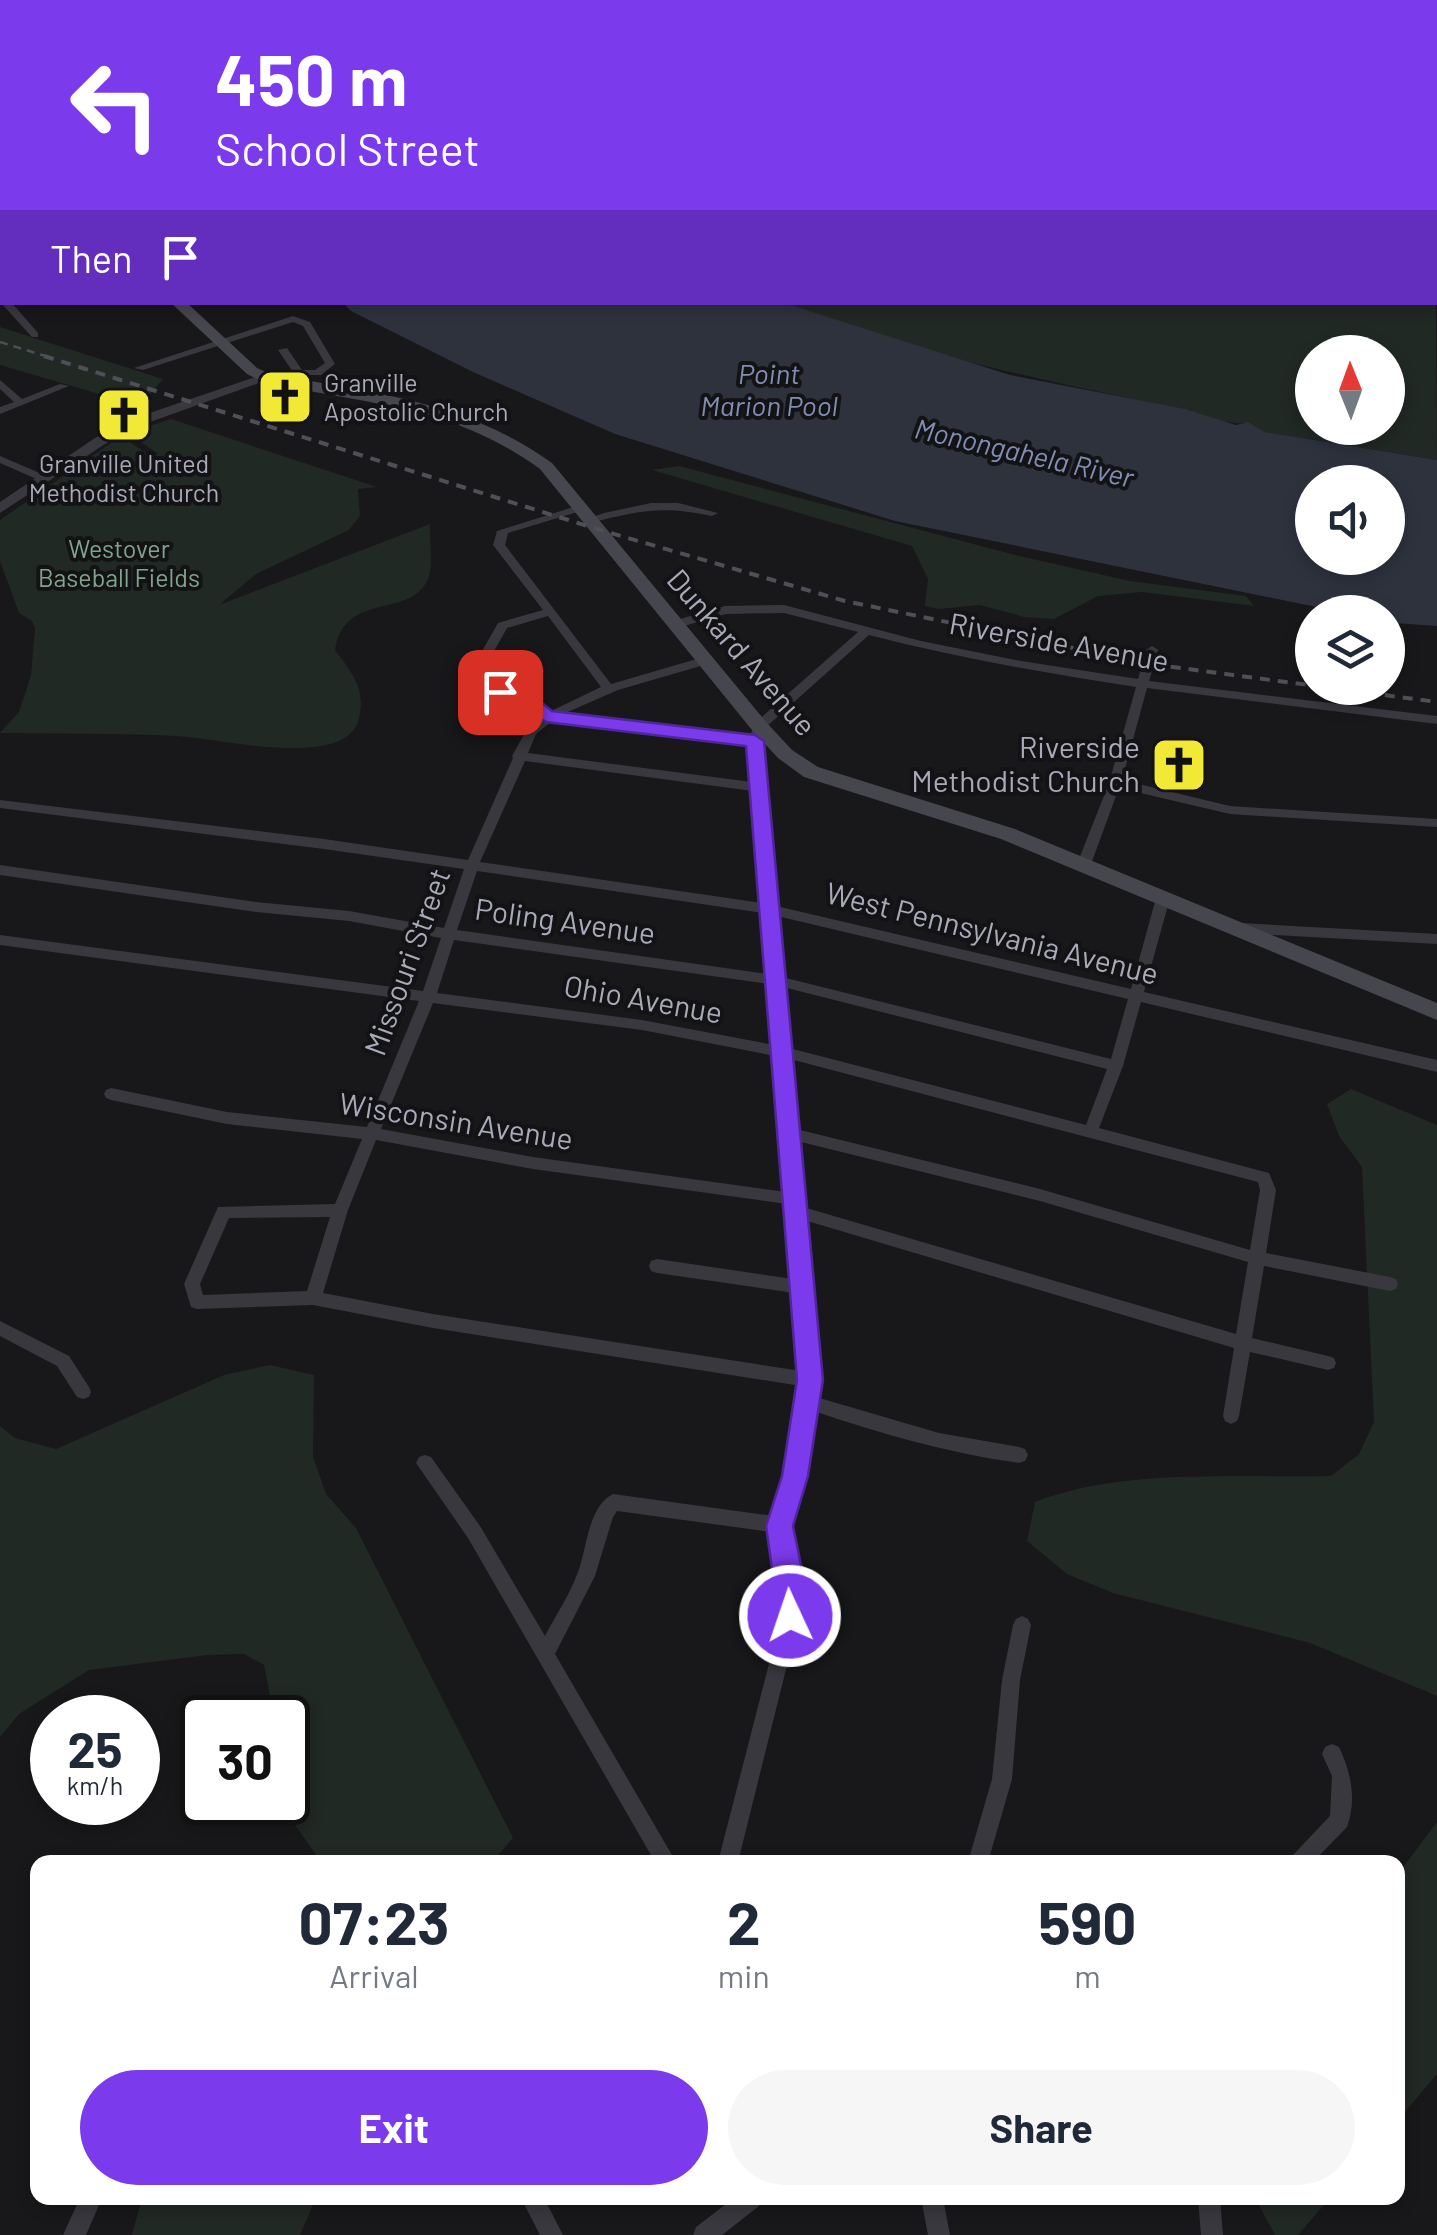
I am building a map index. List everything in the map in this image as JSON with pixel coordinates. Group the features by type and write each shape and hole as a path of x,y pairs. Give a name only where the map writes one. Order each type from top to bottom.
{"main road":[{"path":"181,305 252,371 266,378"},
{"name":"Dunkard Avenue","path":"266,378 305,380 335,390 416,402 471,420 528,452 677,624 757,733 811,772 1008,834 1437,1012"}],"street":[{"path":"7,305 35,335"},
{"path":"139,368 293,319 307,324 330,359 325,369 305,380 283,350"},
{"path":"0,509 100,441 134,424 266,378"},
{"path":"0,383 21,403"},
{"path":"0,411 64,386"},
{"path":"0,459 45,479"},
{"path":"610,690 499,545 498,538 514,526 653,503 678,504 712,513"},
{"name":"Riverside Avenue","path":"677,624 725,610 757,607 809,614 976,656 1143,683 1437,720"},
{"path":"550,612 502,626 483,660 488,678 500,692 533,705 546,716 757,733 867,630"},
{"path":"1084,864 1114,782 1152,650"},
{"path":"546,716 610,690 706,660"},
{"name":"Missouri Street","path":"314,1298 340,1210 429,995 471,868 518,756 546,716"},
{"path":"730,1855 790,1616 788,1570 780,1526 795,1476 810,1380 757,733"},
{"path":"518,756 759,787"},
{"path":"1114,782 1230,810 1437,823"},
{"name":"West Pennsylvania Avenue","path":"0,804 324,844 769,908 1437,1066"},
{"name":"Poling Avenue","path":"0,870 349,916 448,934 775,980 1116,1066"},
{"path":"1090,1132 1116,1066 1164,898"},
{"path":"1237,928 1437,939"},
{"name":"Ohio Avenue","path":"0,940 642,1024 783,1052 1264,1177 1268,1190 1256,1258"},
{"name":"Wisconsin Avenue","path":"110,1094 227,1118 374,1134 795,1205 1241,1344 1328,1363"},
{"path":"789,1133 1040,1195 1256,1258 1390,1284"},
{"path":"340,1210 224,1212 192,1284 196,1302 314,1298 433,1321 810,1380"},
{"path":"1231,1416 1256,1258"},
{"path":"657,1266 802,1287"},
{"path":"0,1328 63,1361 82,1392"},
{"path":"808,1402 968,1450 1019,1454"},
{"path":"425,1463 474,1532 662,1855"},
{"path":"545,1655 586,1576 612,1502 780,1526"},
{"path":"980,1855 1002,1780 1011,1680 1022,1625"},
{"path":"1307,1855 1340,1820 1342,1775 1332,1754"},
{"path":"74,2235 89,2205"},
{"path":"536,2205 552,2235"},
{"path":"704,2235 742,2205"},
{"path":"934,2205 940,2235"},
{"path":"1210,2205 1212,2235"}],"green space":[{"path":"789,305 1436,305 1437,460 1345,445 1405,445 1405,335 1295,335 1295,437 1265,432 1248,423 1218,420 1018,374 876,336"},
{"path":"0,327 163,379 140,406 0,365"},
{"name":"Westover Baseball Fields","path":"171,419 377,487 358,489 360,516 349,530 256,574 219,605 430,524 430,573 419,591 407,599 364,612 341,631 335,650 356,681 361,698 359,718 350,734 331,744 278,748 175,736 0,733 19,712 31,675 35,629 32,621 19,613 0,561 0,520 121,436 152,457 158,454 128,433"},
{"path":"679,466 1015,555 1130,581 1246,596 1254,606 1142,592 1098,596 1054,619 1024,617 980,605 938,609 925,606 928,579 912,546 652,470"},
{"path":"1351,1089 1437,1125 1437,1696 1310,1643 1113,1593 1067,1574 1027,1541 1035,1502 1069,1491 1142,1479 1331,1476 1359,1454 1374,1422 1362,1167 1339,1136 1327,1104"},
{"path":"270,1365 314,1375 313,1457 326,1494 356,1528 513,1838 498,1855 316,1855 295,1825 310,1825 310,1695 270,1695 264,1665 244,1654 89,1670 49,1695 30,1695 30,1707 0,1737 0,1426 15,1438 56,1449 224,1375"},
{"path":"1437,1822 1437,2074 1405,2112 1405,1865"},
{"path":"140,2205 313,2205 300,2235 132,2235"},
{"path":"1259,2205 1324,2205 1298,2235 1275,2235"}],"water":[{"name":"Point Marion Pool","path":"345,305 790,305 1010,375 1185,409 1236,425 1248,422 1265,432 1295,437 1295,445 1345,445 1437,460 1437,626 1405,623 1405,595 1295,595 1295,603 895,521 615,434 473,372"}],"railway":[{"path":"0,342 52,358"},
{"path":"44,356 597,529 845,601 1150,664 1437,702"}],"place":[{"name":"Granville Apostolic Church","path":"285,397"},
{"name":"Granville United Methodist Church","path":"124,415"},
{"name":"Riverside Methodist Church","path":"1179,765"}],"route":[{"path":"500,692 533,705 546,716 755,741 810,1380 795,1476 780,1526 788,1570 790,1616"}],"water label":[{"name":"Monongahela River","path":"1024,453"}]}
